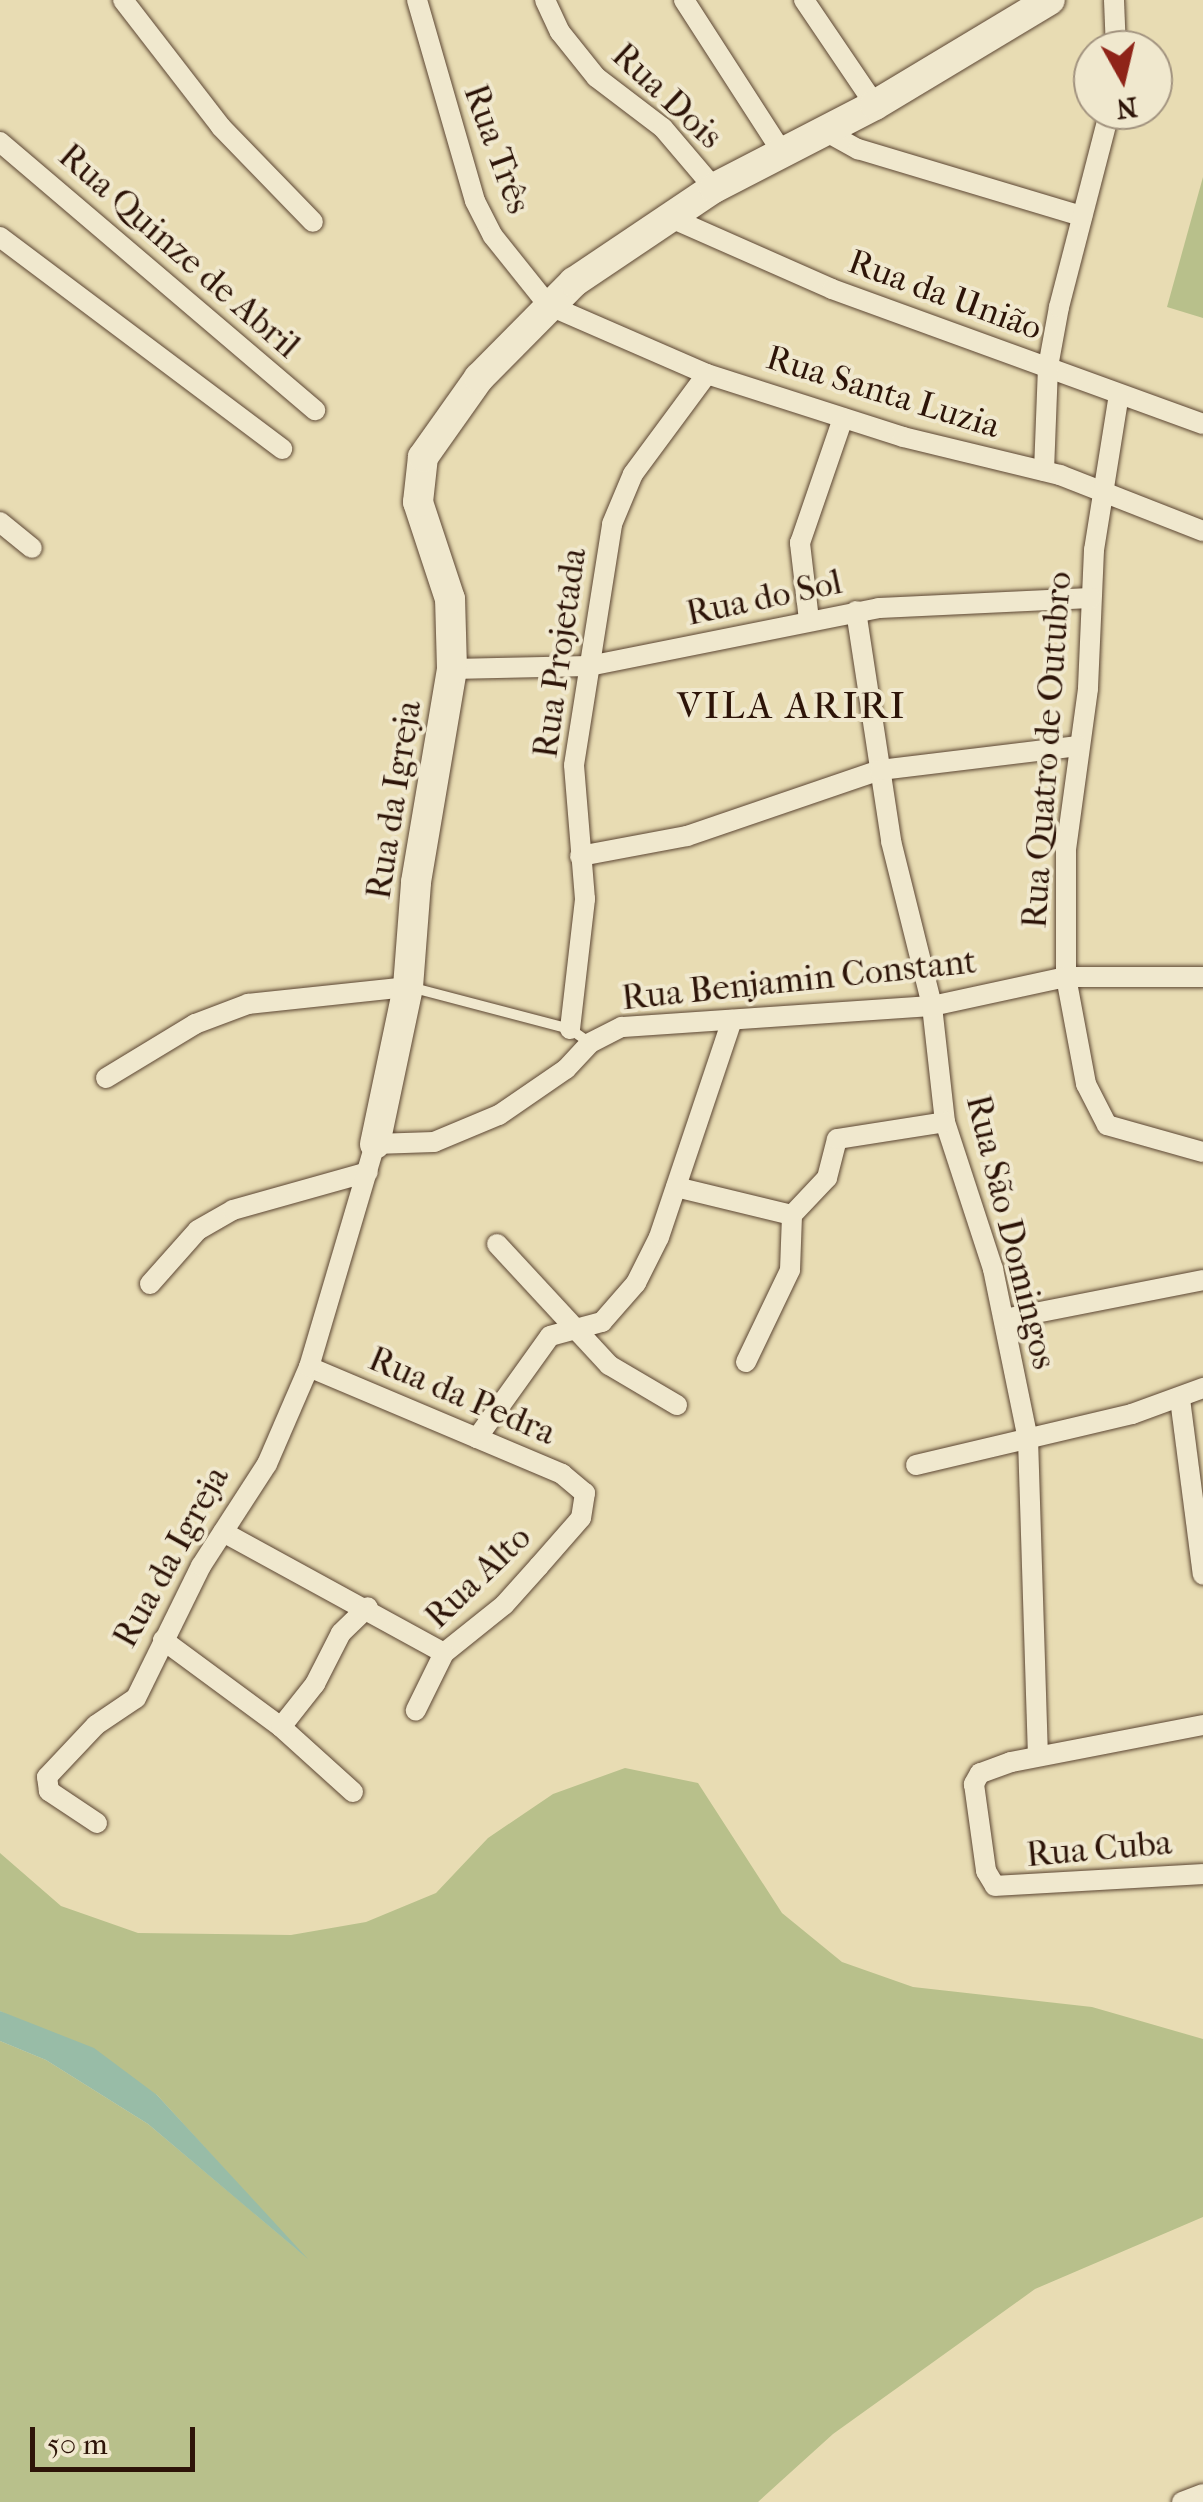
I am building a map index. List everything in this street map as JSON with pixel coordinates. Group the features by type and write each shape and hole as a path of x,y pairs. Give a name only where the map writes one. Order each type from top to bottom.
{"street":[{"path":"124,0 221,127 313,222"},
{"name":"Rua Três","path":"416,0 475,200 493,236 548,305"},
{"name":"Rua Dois","path":"546,0 560,32 596,76 663,128 714,188"},
{"path":"684,0 782,152"},
{"path":"804,0 875,105"},
{"name":"Rua da Igreja","path":"97,1823 48,1790 47,1777 96,1725 136,1698 163,1640 223,1532 267,1464 309,1366 372,1158 408,986 416,882 452,669 450,600 418,502 417,480 423,457 479,378 548,305 714,188 875,105 1050,0"},
{"path":"1114,0 1115,30"},
{"path":"1044,470 1048,367 1105,130"},
{"path":"825,131 858,149 1082,216"},
{"name":"Rua Quinze de Abril","path":"0,142 316,410"},
{"name":"Rua da União","path":"669,217 832,290 1203,424"},
{"path":"0,237 282,449"},
{"name":"Rua Santa Luzia","path":"548,305 707,374 842,418 1044,470 1203,531"},
{"name":"Rua Projetada","path":"570,1029 584,934 574,765 622,493 707,374"},
{"name":"Rua Quatro de Outubro","path":"1119,394 1103,492 1066,850 1066,977 1086,1084 1107,1125 1203,1152"},
{"path":"808,620 800,543 842,418"},
{"path":"0,522 32,548"},
{"name":"Rua do Sol","path":"452,669 589,666 856,611 1091,598"},
{"name":"Rua São Domingos","path":"856,611 880,770 932,1006 945,1122 1005,1319 1028,1439 1038,1756"},
{"path":"580,856 658,844 880,770 1079,746"},
{"name":"Rua Benjamin Constant","path":"150,1284 198,1230 233,1210 372,1158 434,1142 499,1115 566,1070 590,1043 622,1028 932,1006 1066,977 1203,977"},
{"path":"106,1078 196,1024 248,1004 408,986"},
{"path":"477,1438 538,1348 574,1326 602,1322 618,1308 659,1237 732,1020"},
{"path":"746,1362 790,1270 792,1214 827,1178 837,1139 945,1122"},
{"path":"676,1188 792,1214"},
{"path":"498,1244 610,1365 677,1405"},
{"path":"1005,1319 1203,1280"},
{"name":"Rua da Pedra","path":"309,1366 562,1474 585,1493"},
{"path":"916,1465 1180,1399 1203,1388"},
{"path":"1180,1399 1203,1575"},
{"name":"Rua Alto","path":"416,1710 444,1653 504,1605 539,1566 580,1518 585,1493"},
{"path":"223,1532 444,1653"},
{"path":"281,1727 315,1684 342,1633 368,1608"},
{"path":"163,1640 281,1727 353,1792"},
{"path":"1038,1756 1203,1725"},
{"name":"Rua Cuba","path":"1038,1756 976,1776 983,1856 995,1886 1203,1874"},
{"path":"1182,2502 1203,2494"}],"lane":[{"path":"408,986 570,1029 590,1043"}],"shaded area":[{"path":"1203,177 1203,318 1167,307"},
{"path":"625,1768 698,1783 782,1913 842,1962 913,1987 1092,2007 1203,2039 1203,2217 1035,2289 833,2434 758,2502 0,2502 0,2041 46,2060 148,2124 299,2251 157,2095 0,2011 0,1853 61,1906 138,1933 291,1935 366,1922 436,1893 488,1838 553,1794"},
{"path":"0,2011 94,2048 157,2095 308,2259 148,2124 46,2060 0,2041"}],"district":[{"name":"VILA ARIRI","path":"792,706"}]}
